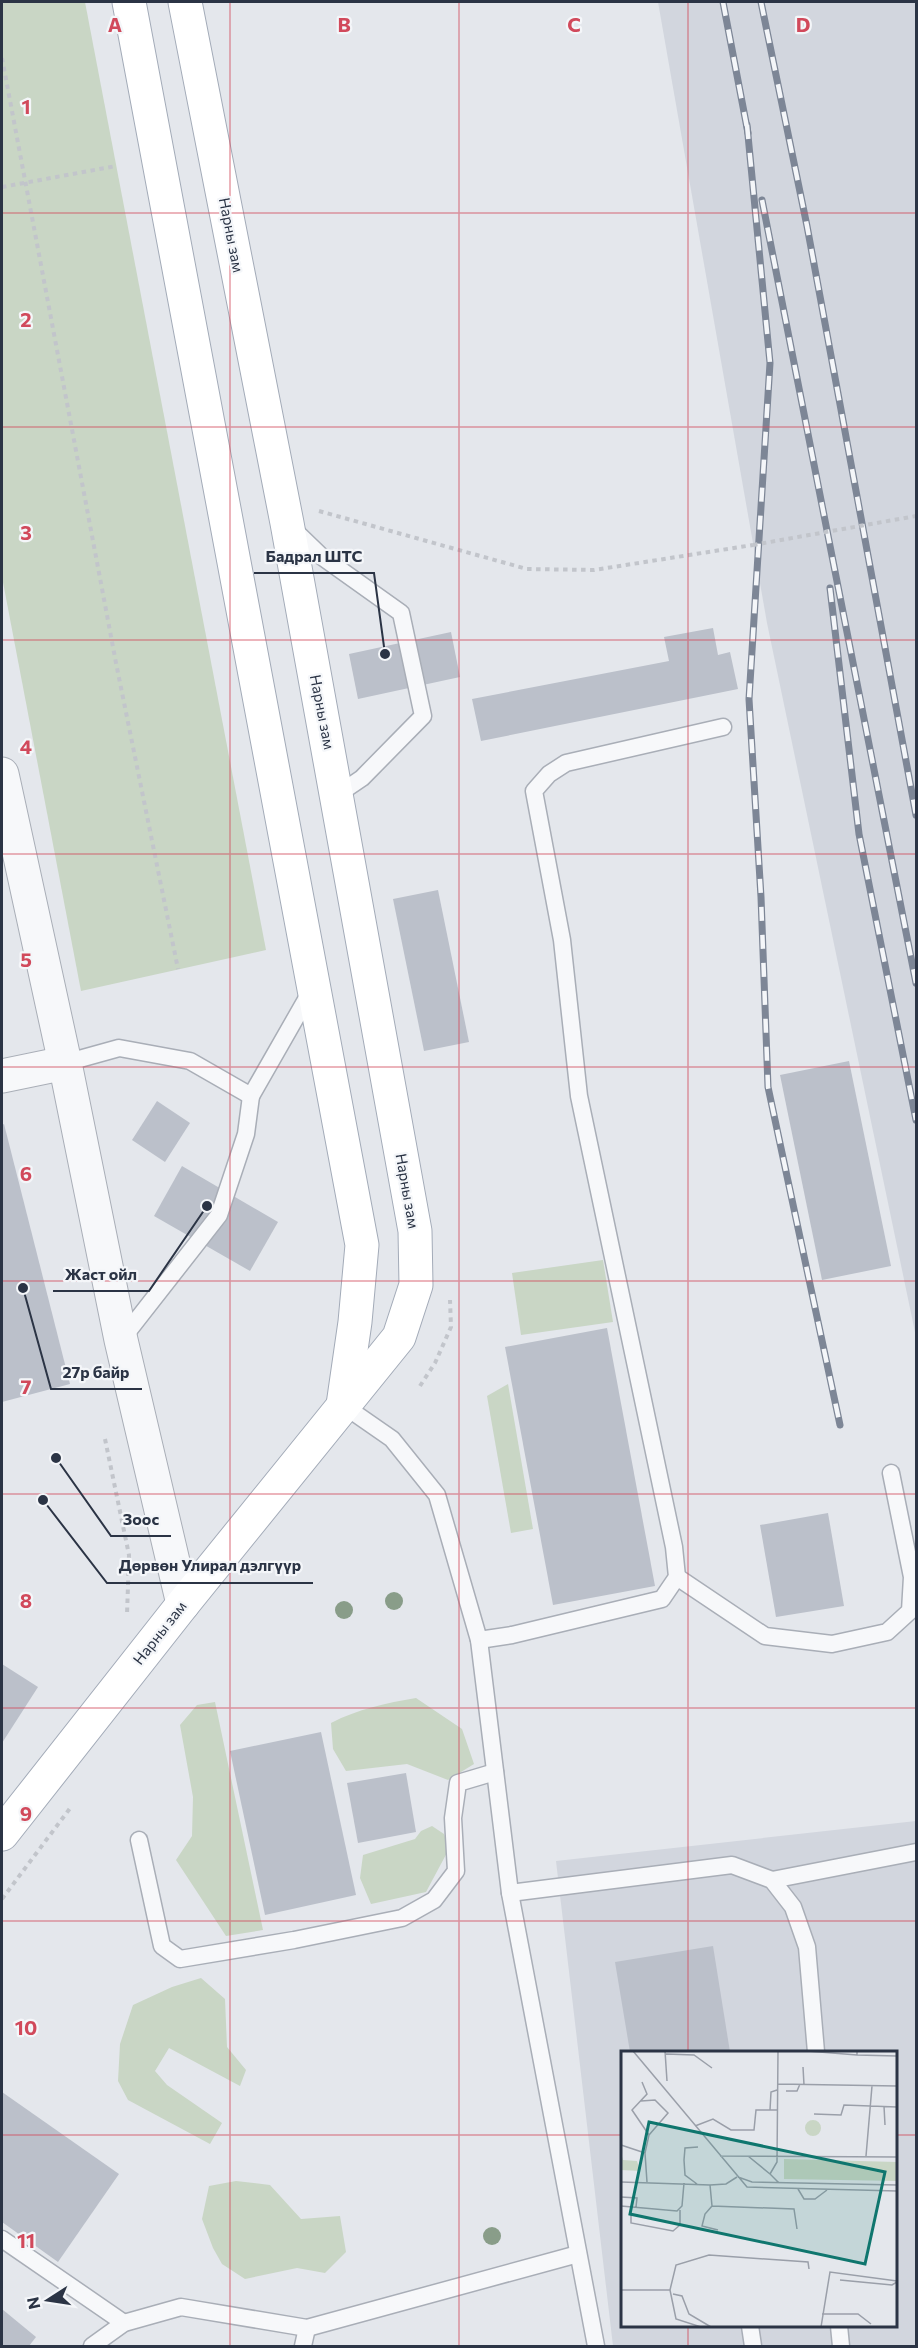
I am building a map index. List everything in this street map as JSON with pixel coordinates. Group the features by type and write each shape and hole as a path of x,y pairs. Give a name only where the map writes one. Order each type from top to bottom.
{"main road":[{"path":"129,2 362,1245 355,1322 343,1405"},
{"name":"Нарны зам","path":"2,1834 183,1604 399,1337 416,1285 415,1231 337,795 298,515 185,2"}],"street":[{"path":"2,774 65,1063 121,1340 183,1604"},
{"path":"2,1076 65,1063"}],"lane":[{"path":"298,515 321,556 401,613 423,716 363,778 337,795"},
{"path":"478,1641 662,1599 677,1577 674,1547 579,1096 562,940 534,791 549,774 566,763 723,727"},
{"path":"121,1340 219,1215 246,1134 251,1096 313,988"},
{"path":"65,1063 119,1048 190,1061 251,1096"},
{"path":"343,1405 392,1439 437,1495 478,1641 510,1893 596,2346"},
{"path":"677,1577 765,1636 832,1644 887,1632 910,1611 912,1578 891,1473"},
{"path":"139,1840 162,1946 180,1959 305,1938 402,1918 434,1900 456,1871 453,1818 458,1784 495,1772"},
{"path":"510,1893 732,1865 772,1880 916,1852"},
{"path":"772,1880 793,1907 807,1947 816,2051"},
{"path":"2,2239 124,2323"},
{"path":"92,2346 124,2323 181,2307 307,2328 578,2254"},
{"path":"750,2327 753,2346"},
{"path":"839,2327 841,2346"},
{"path":"303,2346 307,2328"}],"path":[{"path":"2,58 116,663 178,969"},
{"path":"2,187 116,166"},
{"path":"298,515 527,569 594,570 916,516"},
{"path":"104,1430 129,1555 128,1614 121,1623"}],"shaded area":[{"path":"658,2 916,2 916,1337 767,623"},
{"path":"916,1821 916,2346 613,2346 556,1861"}],"green space":[{"path":"2,2 85,2 266,950 81,991 2,577"},
{"path":"603,1260 613,1322 521,1335 512,1273"},
{"path":"508,1384 533,1529 511,1533 487,1396"},
{"path":"416,1698 462,1729 474,1764 448,1780 407,1764 346,1771 333,1749 331,1723 372,1707"},
{"path":"215,1702 263,1930 226,1936 176,1860 192,1836 193,1797 180,1725 197,1705"},
{"path":"432,1826 444,1834 449,1849 426,1892 371,1904 360,1878 363,1855 415,1839 421,1831"},
{"path":"201,1978 225,1999 227,2047 246,2070 240,2086 169,2048 155,2071 167,2085 222,2123 210,2144 128,2100 118,2081 120,2044 133,2005 172,1987"},
{"path":"236,2181 270,2185 301,2219 340,2216 346,2252 325,2273 297,2268 245,2279 222,2264 202,2219 209,2186"}],"building":[{"path":"713,628 718,655 730,652 738,689 481,741 472,699 669,661 664,637"},
{"path":"451,632 460,677 358,699 349,654"},
{"path":"438,890 469,1042 424,1051 393,899"},
{"path":"849,1061 891,1266 822,1280 780,1075"},
{"path":"157,1101 190,1123 165,1162 132,1140"},
{"path":"4,1124 70,1384 2,1402 2,1125"},
{"path":"182,1166 278,1222 250,1271 154,1216"},
{"path":"607,1328 655,1586 553,1605 505,1347"},
{"path":"828,1513 844,1606 776,1617 760,1525"},
{"path":"2,1664 38,1687 2,1743"},
{"path":"321,1732 356,1895 265,1915 230,1751"},
{"path":"406,1773 416,1832 358,1843 347,1783"},
{"path":"713,1946 730,2051 630,2051 615,1962"},
{"path":"2,2092 119,2174 58,2262 2,2222"},
{"path":"2,2309 36,2337 29,2346 2,2346"}],"railway":[{"path":"723,2 748,133"},
{"path":"761,2 807,226 916,815"},
{"path":"747,125 770,363 749,699 761,897 768,1087 840,1425"},
{"path":"762,200 916,983"},
{"path":"830,588 859,834 916,1120"}],"place":[{"name":"Бадрал ШТС","path":"385,654"},
{"name":"Жаст ойл","path":"207,1206"},
{"name":"27р байр","path":"23,1288"},
{"name":"Зоос","path":"56,1458"},
{"name":"Дөрвөн Улирал дэлгүүр","path":"43,1500"}]}
